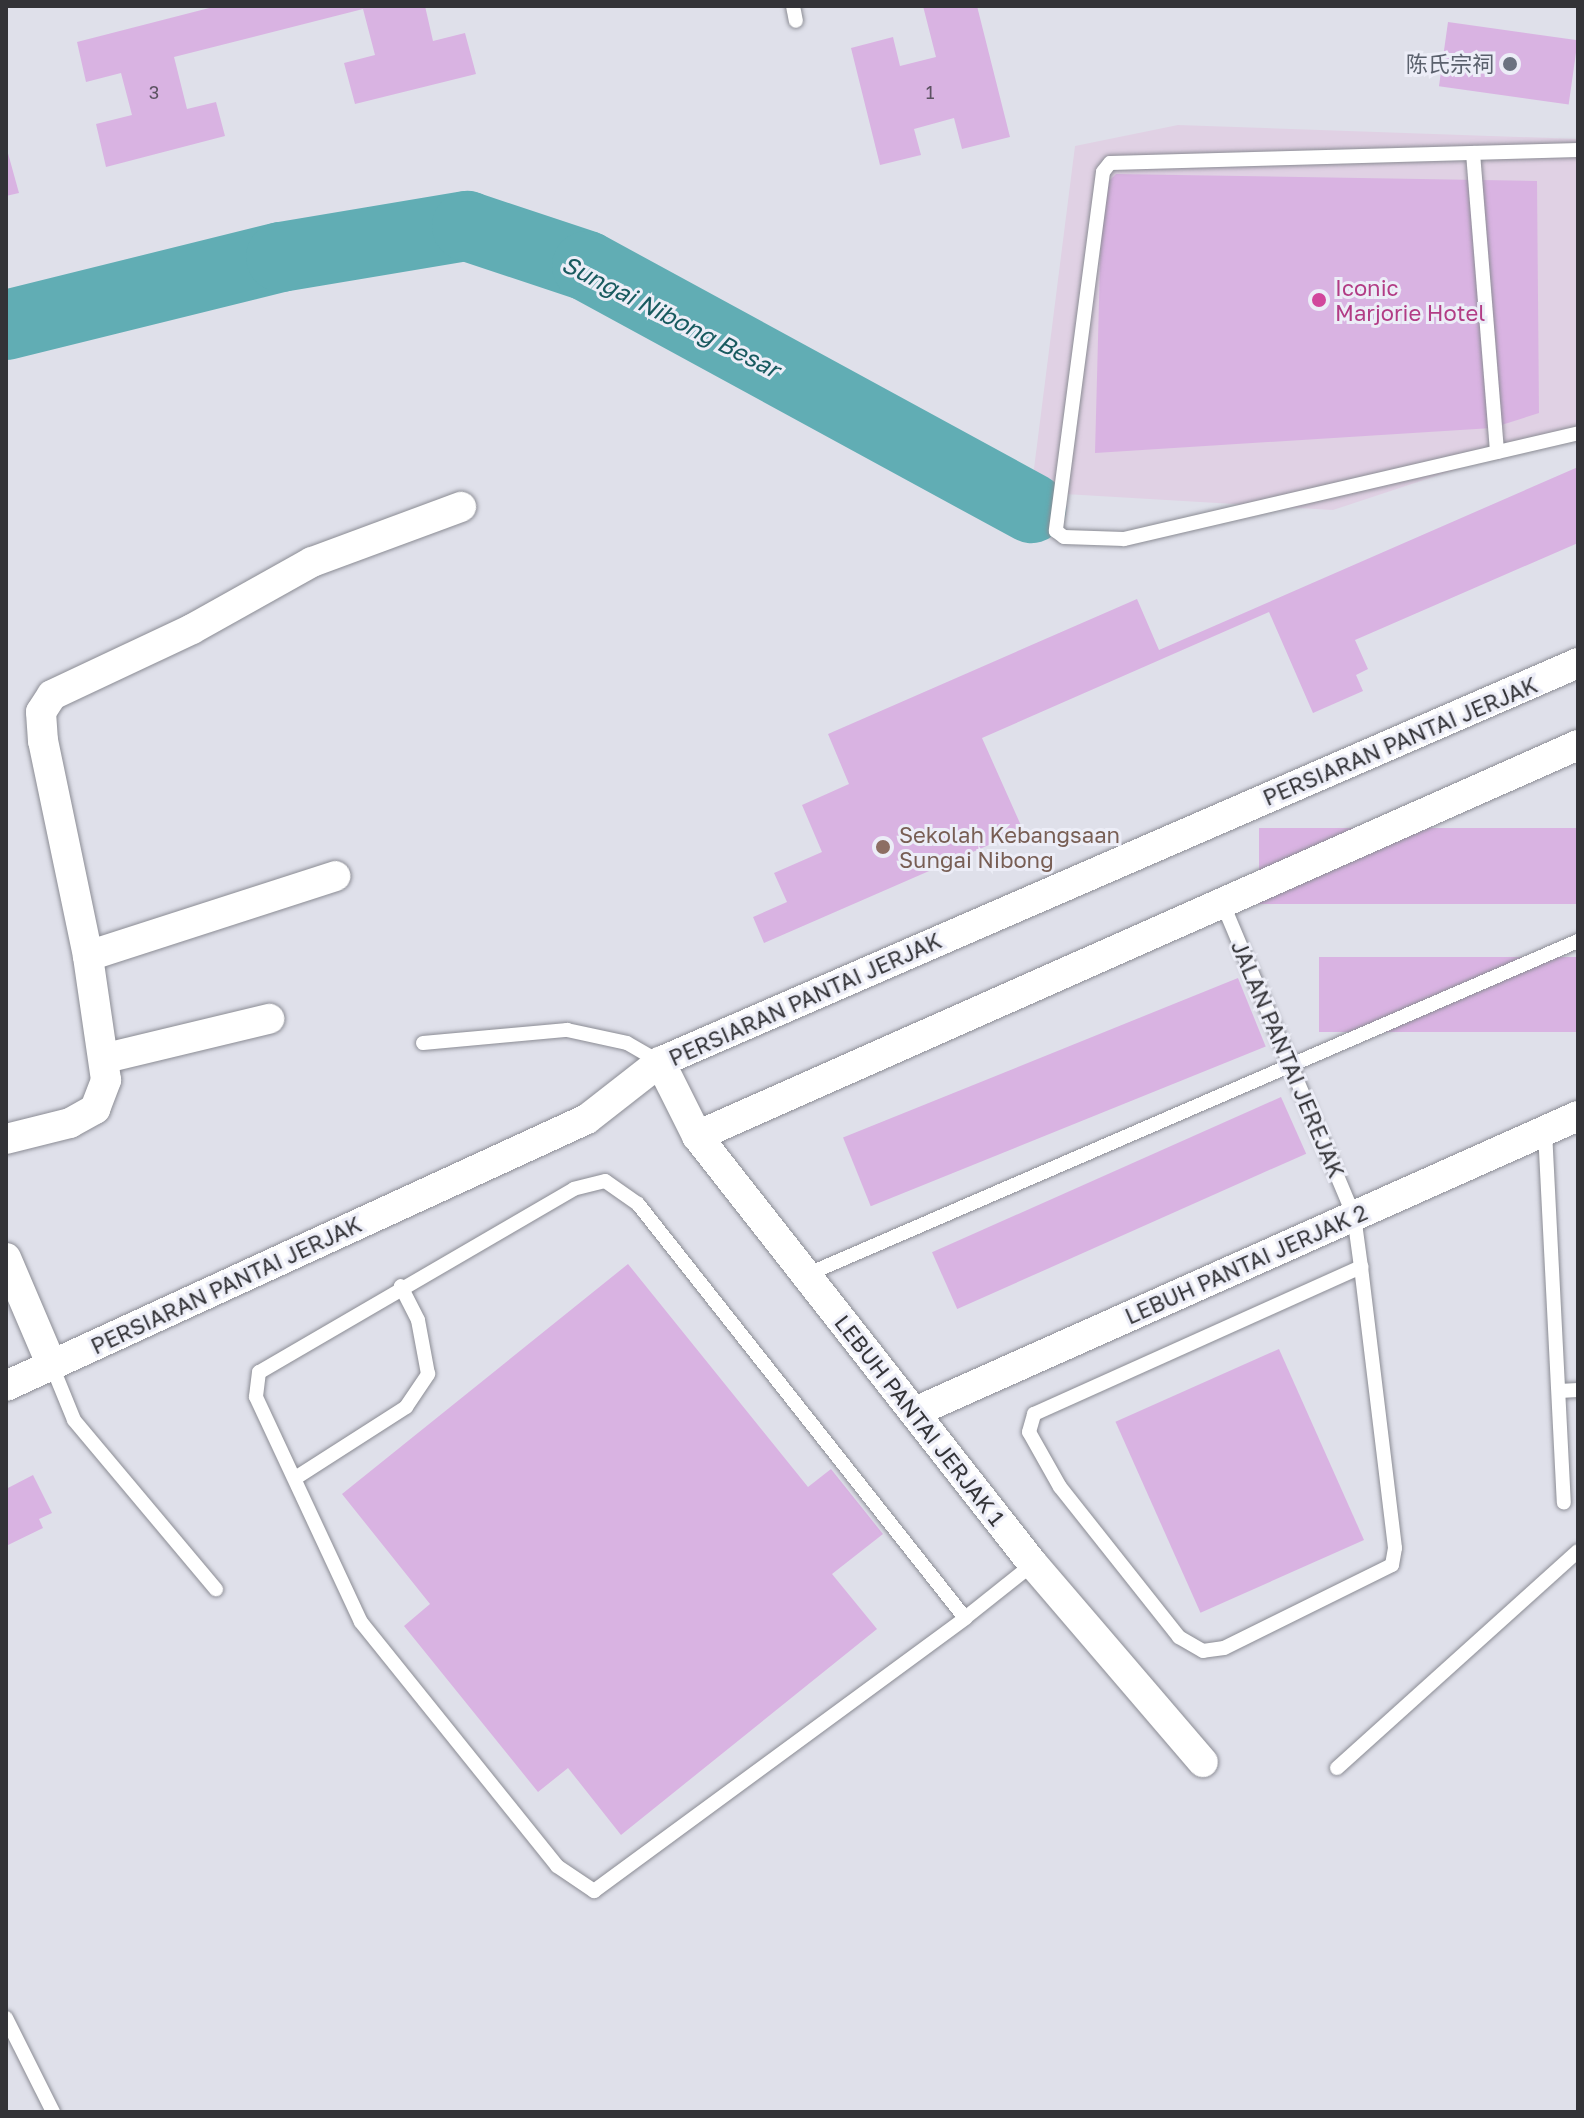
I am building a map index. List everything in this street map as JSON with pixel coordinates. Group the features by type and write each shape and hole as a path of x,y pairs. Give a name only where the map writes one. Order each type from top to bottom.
{"street":[{"path":"6,1139 70,1123 95,1109 106,1080 106,1058 88,956 43,741 41,712 52,695 192,629 312,562 461,507"},
{"name":"PERSIARAN PANTAI JERJAK","path":"6,1386 587,1119 660,1062 1578,663"},
{"path":"697,1136 1578,745"},
{"path":"88,956 335,876"},
{"path":"106,1058 269,1019"},
{"name":"LEBUH PANTAI JERJAK 1","path":"660,1062 697,1136 1033,1564 1203,1762"},
{"name":"LEBUH PANTAI JERJAK 2","path":"915,1412 1578,1116"},
{"path":"6,1258 52,1366"}],"lane":[{"path":"793,6 796,21"},
{"path":"1578,150 1110,163 1103,172 1056,531 1064,537 1124,539 1578,433"},
{"path":"1473,153 1497,452"},
{"name":"JALAN PANTAI JEREJAK","path":"1222,902 1354,1216 1361,1267 1395,1548 1392,1565 1224,1648 1203,1651 1179,1637 1060,1487 1029,1432 1034,1414 1361,1267"},
{"path":"806,1275 1578,941"},
{"path":"423,1043 567,1030 627,1043 660,1062"},
{"path":"1545,1131 1564,1503"},
{"path":"965,1618 638,1204 605,1181 574,1189 401,1286 259,1372 256,1397 297,1477 361,1622 557,1866 594,1891 965,1618 1033,1564"},
{"path":"297,1477 406,1407 428,1374 418,1320 401,1286"},
{"path":"52,1366 74,1420 216,1589"},
{"path":"1559,1391 1578,1390"},
{"path":"1337,1768 1578,1551"},
{"path":"6,2018 53,2112"}],"shaded area":[{"name":"Iconic Marjorie Hotel","path":"1178,125 1578,139 1578,429 1333,510 1031,492 1075,146"}],"building":[{"path":"217,6 425,6 433,41 465,33 476,74 355,104 344,63 375,55 363,9 174,57 187,109 216,102 225,136 106,167 96,124 132,115 121,73 86,82 77,42"},
{"path":"923,6 977,6 1010,137 962,149 954,118 914,129 921,155 880,165 851,48 893,37 900,66 936,57"},
{"name":"陈氏宗祠","path":"1448,22 1578,40 1569,105 1439,86"},
{"path":"6,146 19,193 6,196"},
{"name":"Iconic Marjorie Hotel","path":"1116,174 1537,181 1539,413 1492,428 1095,453 1102,188"},
{"path":"1578,467 1578,543 1355,640 1368,669 1356,675 1363,691 1313,713 1269,612 982,738 1023,830 764,943 753,917 787,902 774,873 822,852 802,805 849,784 828,734 1137,599 1159,650"},
{"path":"1259,828 1578,828 1578,904 1259,904"},
{"path":"1319,957 1578,957 1578,1032 1319,1032"},
{"path":"1238,978 1266,1047 871,1206 843,1138"},
{"path":"1281,1097 1306,1154 957,1309 932,1252"},
{"path":"628,1264 808,1487 831,1469 883,1534 832,1574 877,1629 621,1835 568,1768 538,1792 404,1626 430,1604 342,1494"},
{"path":"1279,1349 1364,1540 1200,1613 1115,1422"},
{"path":"33,1475 52,1513 39,1519 43,1528 6,1546 6,1489"}],"waterway":[{"name":"Sungai Nibong Besar","path":"6,325 281,257 467,226 587,266 1031,508"}],"place":[{"name":"陈氏宗祠","path":"1510,64"},
{"name":"Iconic Marjorie Hotel","path":"1319,300"},
{"name":"Sekolah Kebangsaan Sungai Nibong","path":"883,847"}]}
